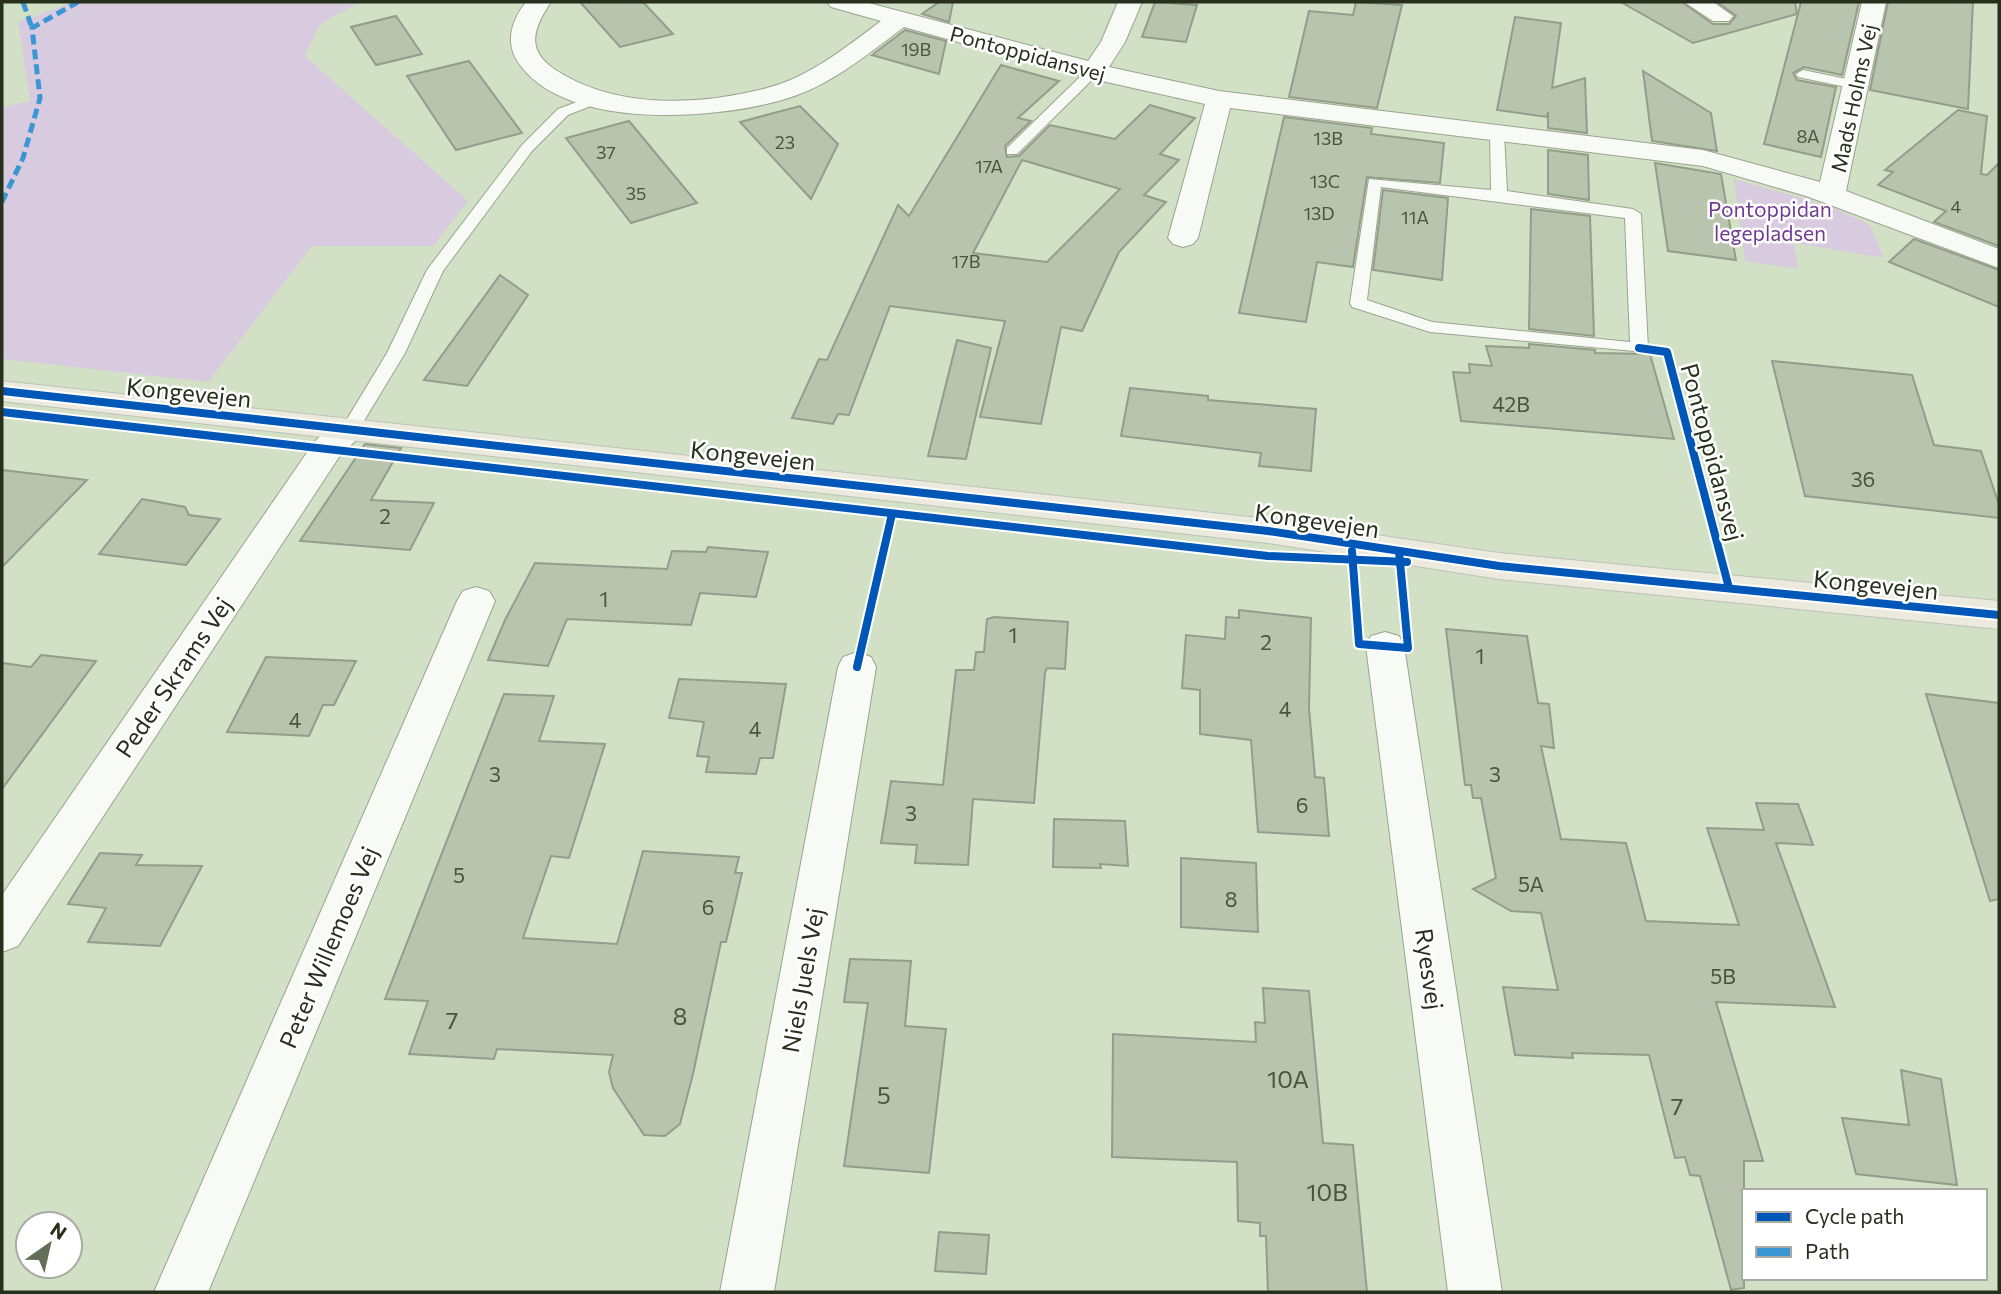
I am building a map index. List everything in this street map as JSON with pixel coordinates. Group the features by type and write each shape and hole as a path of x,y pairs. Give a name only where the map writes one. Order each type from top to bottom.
{"main road":[{"name":"Kongevejen","path":"2,391 339,439 1268,556 1499,566 1999,615"},
{"name":"Kongevejen","path":"2,412 339,439"},
{"name":"Kongevejen","path":"1849,601 1999,630"}],"street":[{"path":"539,2 523,27 523,48 535,68 560,86 596,99 637,106 683,108 731,104 775,94 814,80 900,18"},
{"name":"Pontoppidansvej","path":"839,2 1093,72 1219,99 1703,159 1749,168 1831,194 1999,259"},
{"path":"1093,72 1114,42 1130,2"},
{"path":"1696,2 1721,16"},
{"name":"Mads Holms Vej","path":"1831,194 1874,2"},
{"path":"1183,238 1219,99"},
{"name":"Peder Skrams Vej","path":"2,932 339,439"},
{"name":"Peter Willemoes Vej","path":"181,1292 476,601"},
{"name":"Ryesvej","path":"1385,646 1475,1292"},
{"name":"Niels Juels Vej","path":"747,1292 857,667"}],"lane":[{"path":"1012,151 1093,72"},
{"path":"1803,74 1856,85"},
{"path":"339,439 396,353 435,270 527,148 563,112 596,99"},
{"path":"1497,134 1499,194"},
{"path":"1374,182 1499,194 1633,214 1639,348 1430,327 1358,303 1374,182"}],"green space":[{"path":"73,2 360,2 320,24 305,56 468,201 433,246 312,246 208,382 2,359 2,107 30,101 18,22"},
{"name":"Pontoppidan legepladsen","path":"1734,179 1826,205 1869,224 1884,258 1794,243 1798,269 1745,261"}],"building":[{"path":"580,2 643,2 673,34 620,47"},
{"path":"939,2 953,2 949,22 922,14"},
{"path":"1155,2 1197,5 1186,42 1142,37"},
{"path":"1356,2 1402,5 1377,108 1289,97 1309,11 1353,15"},
{"path":"1621,2 1682,2 1713,24 1729,24 1736,16 1717,2 1795,2 1797,14 1693,43"},
{"path":"1801,2 1859,2 1842,75 1804,67 1793,73 1797,80 1836,87 1821,157 1764,144"},
{"path":"1888,2 1973,2 1968,109 1870,90"},
{"path":"396,16 422,54 376,65 351,27"},
{"path":"1515,17 1561,23 1552,88 1585,78 1587,133 1548,128 1548,112 1547,117 1497,110"},
{"path":"905,30 946,41 939,74 872,55"},
{"path":"469,61 522,133 456,150 407,76"},
{"path":"1001,65 1059,81 1018,118 1031,121 1005,146 1007,157 1019,156 1050,125 1115,139 1150,105 1195,118 1160,154 1179,160 1144,195 1166,202 1119,252 1082,331 1061,327 1041,424 980,417 1005,321 890,306 849,415 838,414 833,424 792,418 819,359 827,360 898,205 909,216","holes":["1022,160 1120,189 1047,262 973,253"]},
{"path":"1643,71 1711,113 1717,151 1652,141"},
{"path":"800,106 838,144 811,199 740,122"},
{"path":"1958,110 1987,116 1981,174 1987,175 1999,163 1999,246 1934,222 1946,211 1878,185 1893,172 1885,170"},
{"path":"1284,117 1372,128 1371,134 1444,143 1440,183 1367,177 1353,267 1317,262 1306,322 1239,313"},
{"path":"629,121 697,203 631,223 566,138"},
{"path":"1548,150 1588,155 1589,200 1548,194"},
{"path":"1655,163 1721,174 1736,260 1668,251"},
{"path":"1383,190 1448,198 1442,280 1373,270"},
{"path":"1531,209 1590,216 1594,336 1529,329"},
{"path":"1914,239 1999,270 1999,307 1889,262"},
{"path":"500,275 528,295 467,386 424,380"},
{"path":"957,340 991,348 966,459 928,456"},
{"path":"1529,344 1595,350 1595,353 1650,354 1674,439 1461,421 1453,372 1470,373 1469,364 1492,366 1486,346 1529,348"},
{"path":"1772,361 1912,375 1934,445 1981,451 1999,505 1999,518 1805,496"},
{"path":"1130,388 1208,396 1208,400 1316,409 1311,471 1259,466 1261,453 1121,436"},
{"path":"365,444 401,448 371,500 434,503 410,550 300,541"},
{"path":"2,470 87,480 2,567"},
{"path":"142,499 185,507 189,515 220,519 186,565 99,554"},
{"path":"708,547 768,552 756,597 700,593 691,625 567,619 548,666 488,660 505,620 535,563 667,569 672,551 706,552"},
{"path":"1239,610 1311,618 1309,708 1315,777 1324,778 1329,836 1258,832 1251,740 1200,734 1200,690 1182,688 1186,635 1225,639 1226,617 1239,618"},
{"path":"994,617 1068,622 1065,669 1047,668 1045,673 1034,803 973,799 968,865 915,863 917,845 881,843 891,781 943,785 956,670 974,670 976,652 984,652 987,619"},
{"path":"1446,629 1527,636 1538,703 1549,704 1554,748 1541,746 1561,839 1626,843 1646,921 1739,925 1707,828 1764,830 1756,803 1798,804 1813,845 1776,843 1835,1007 1716,1002 1763,1161 1744,1161 1744,1288 1731,1290 1700,1176 1690,1175 1685,1157 1675,1158 1649,1055 1572,1053 1573,1058 1515,1055 1503,987 1558,990 1541,913 1511,911 1473,889 1496,878 1481,798 1473,798 1471,785 1465,785"},
{"path":"41,655 96,661 2,789 2,663 31,667"},
{"path":"266,657 356,661 334,705 323,705 309,736 227,732"},
{"path":"679,679 786,684 773,758 760,758 756,774 706,772 709,757 697,756 704,722 669,718"},
{"path":"504,694 554,696 539,741 605,744 569,858 551,856 523,938 617,944 643,851 739,857 735,873 742,873 726,942 721,942 680,1124 665,1136 644,1135 613,1088 609,1072 613,1055 497,1049 494,1059 409,1054 428,1001 385,999"},
{"path":"1926,694 1999,703 1999,899 1990,901"},
{"path":"1054,819 1125,821 1128,866 1100,864 1101,868 1053,867"},
{"path":"100,853 142,855 136,865 202,866 160,946 88,942 106,908 68,904"},
{"path":"1181,858 1256,863 1258,932 1181,927"},
{"path":"850,959 911,961 905,1026 946,1029 929,1173 844,1166 868,1003 844,1002"},
{"path":"1263,988 1309,991 1323,1143 1353,1145 1367,1292 1268,1292 1266,1236 1260,1236 1260,1223 1238,1221 1237,1162 1112,1157 1113,1034 1256,1042 1255,1022 1265,1023"},
{"path":"1901,1070 1941,1079 1957,1185 1856,1174 1842,1118 1909,1125"},
{"path":"939,1232 989,1235 986,1274 935,1271"}],"marked path":[{"path":"23,2 32,28"},
{"path":"2,202 23,158 40,98 32,28 78,2"}],"cycle path":[{"path":"1639,348 1667,352 1729,588"},
{"path":"2,391 1268,531 1499,566 1999,615"},
{"path":"2,412 1268,556 1407,562"},
{"path":"857,667 892,514"},
{"path":"1352,551 1359,644 1408,648 1399,551"}]}
